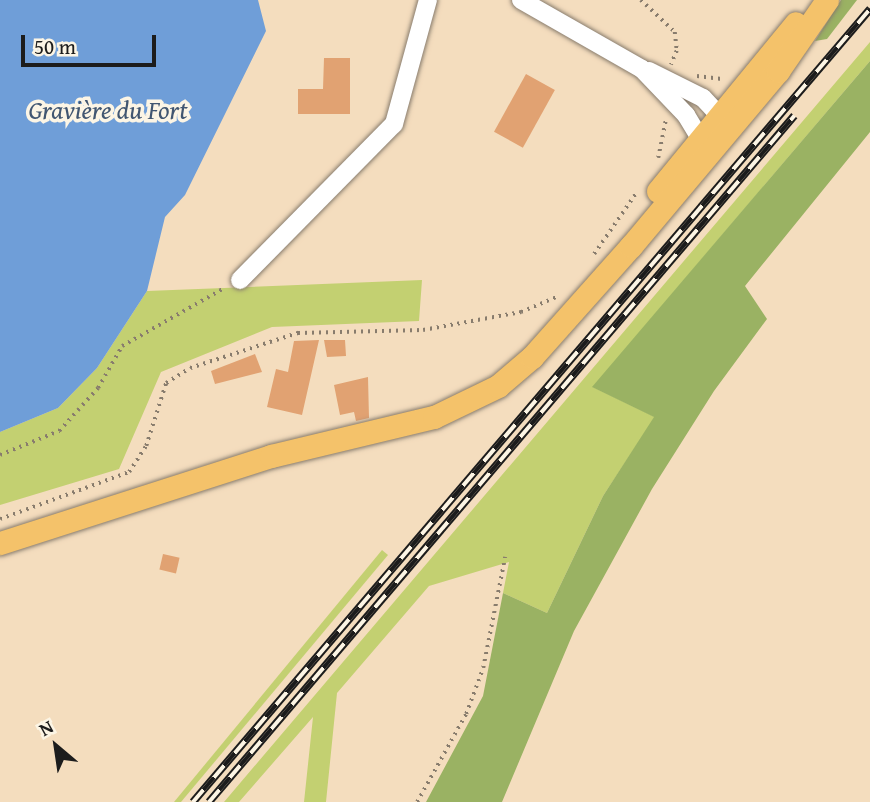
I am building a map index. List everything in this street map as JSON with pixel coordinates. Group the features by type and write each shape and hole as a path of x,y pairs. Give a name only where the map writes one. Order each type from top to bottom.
{"main road":[{"path":"0,543 271,456 455,409 514,373 565,322 725,121 815,0"},
{"path":"565,322 629,228 700,138 725,121 799,44 827,0"}],"lane":[{"path":"240,280 394,124 428,0"},
{"path":"521,0 642,69 667,77 703,98 725,121"},
{"path":"642,69 686,115 700,138"}],"path":[{"path":"641,0 675,32 677,51 667,77"},
{"path":"654,167 667,115"},
{"path":"592,258 641,187"},
{"path":"0,455 59,431 98,388 122,346 142,331 240,280"},
{"path":"0,519 129,472 146,446 166,383 190,368 298,333 449,327 536,308 559,295"},
{"path":"416,802 466,714 482,668 505,557"}],"green space":[{"path":"841,0 857,0 827,39 815,41"},
{"path":"870,42 870,61 593,387 655,417 603,496 547,613 503,593 509,562 429,586 337,693 326,802 304,802 313,717 239,802 224,802"},
{"path":"870,61 870,132 745,286 767,319 714,391 652,489 574,631 502,802 426,802 483,696 503,593 547,613 603,496 654,417 592,387"},
{"path":"422,280 419,321 272,327 161,372 119,469 0,505 0,432 58,408 97,368 147,291"},
{"path":"382,550 388,555 181,802 174,802"}],"water":[{"name":"Gravière du Fort","path":"0,0 258,0 266,31 185,195 165,217 147,291 97,368 58,408 0,432"}],"building":[{"path":"324,58 350,58 350,114 298,114 298,89 323,89"},
{"path":"526,74 555,90 523,148 494,132"},
{"path":"319,340 302,415 267,407 276,369 288,372 294,341"},
{"path":"324,340 345,340 346,356 327,357"},
{"path":"255,354 262,372 215,384 211,371"},
{"path":"368,377 369,418 356,421 354,412 340,415 334,385"},
{"path":"163,554 180,558 176,573 159,570"}],"railway":[{"path":"193,802 870,9"},
{"path":"209,802 794,116"}]}
